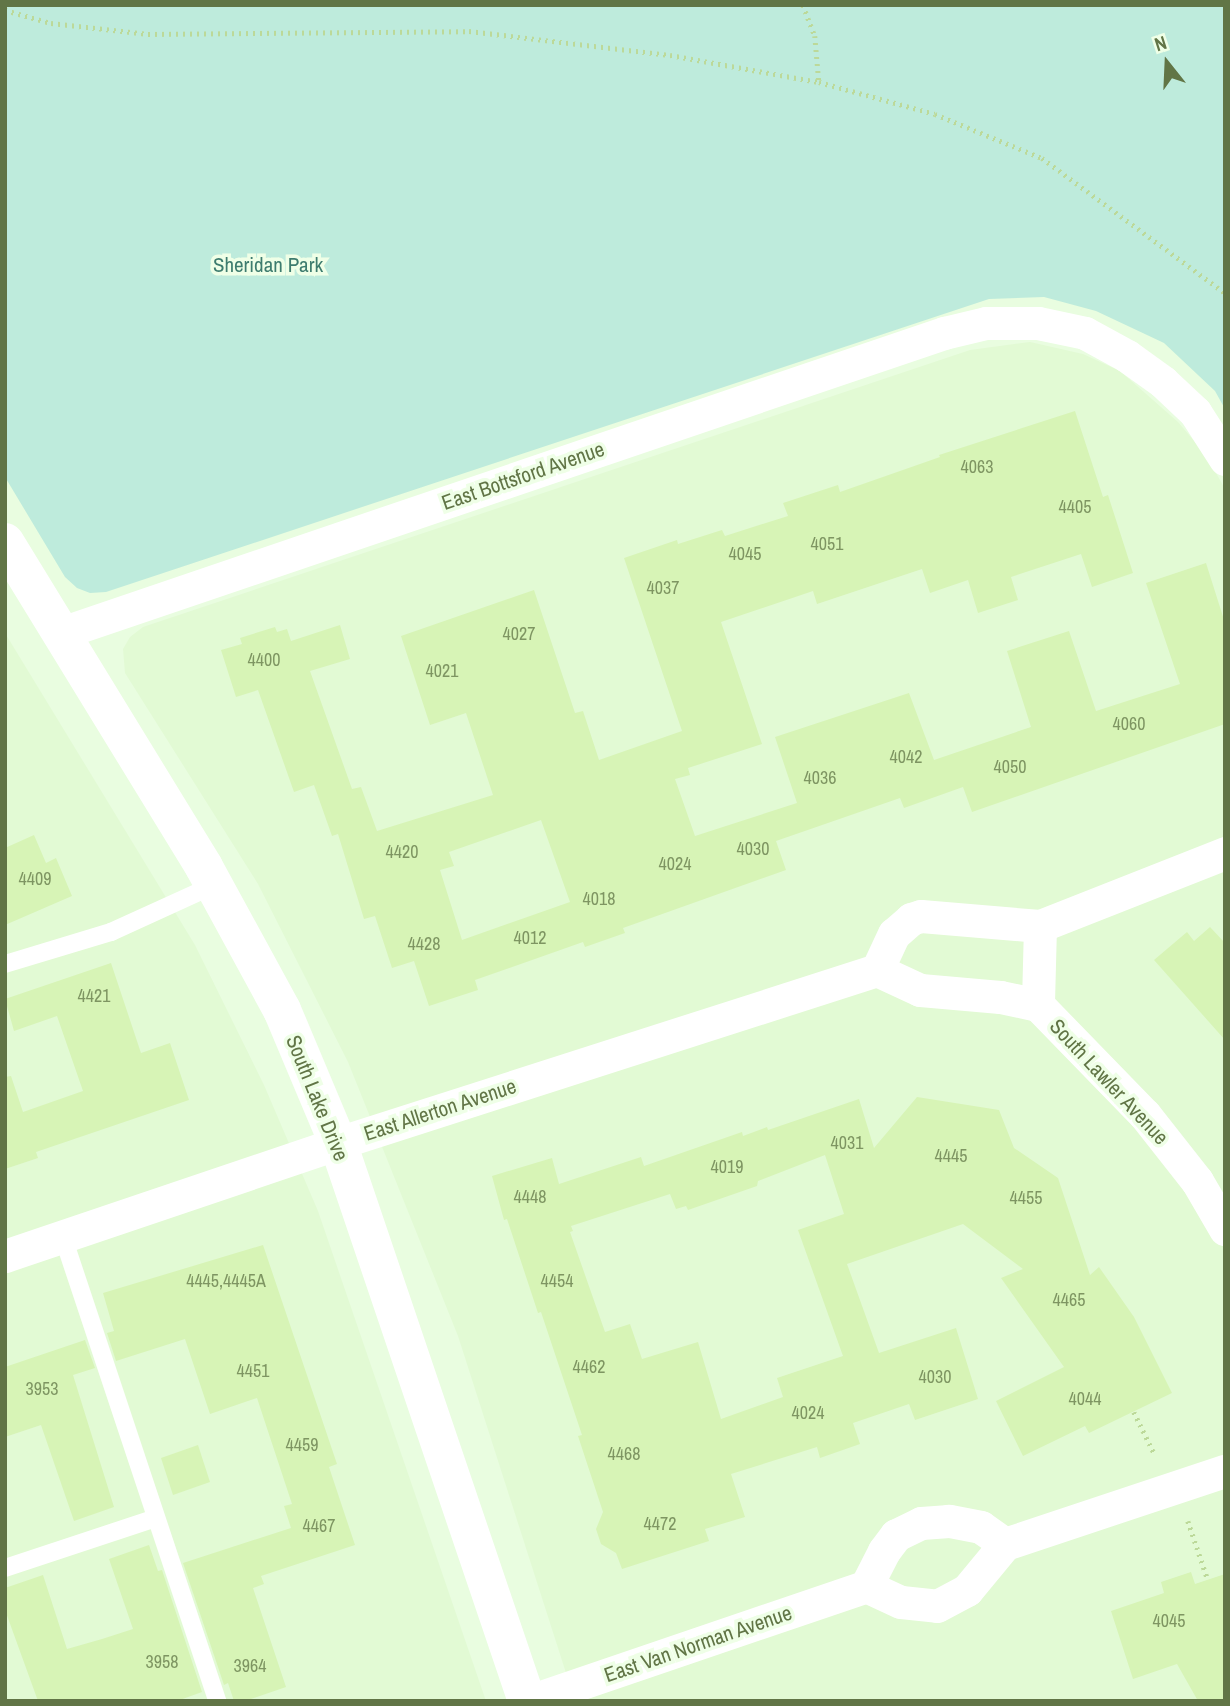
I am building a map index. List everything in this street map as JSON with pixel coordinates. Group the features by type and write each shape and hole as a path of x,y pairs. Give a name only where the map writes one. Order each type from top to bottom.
{"main road":[{"name":"South Lake Drive","path":"5,542 214,885 282,1010 338,1143 528,1701"}],"street":[{"name":"East Bottsford Avenue","path":"61,633 944,333 986,323 1038,323 1085,333 1127,356 1163,382 1195,412 1225,459"},
{"path":"1040,926 1038,1005 1000,997 920,990 877,970 894,934 911,919 921,916 1040,926 1225,853"},
{"name":"East Allerton Avenue","path":"5,1256 338,1143 877,970"},
{"name":"South Lawler Avenue","path":"1038,1005 1145,1115 1196,1181 1225,1229"},
{"path":"1005,1544 981,1527 949,1521 921,1523 896,1535 884,1551 866,1586 901,1602 937,1606 967,1590 1005,1544 1225,1471"},
{"name":"East Van Norman Avenue","path":"528,1701 866,1586"}],"lane":[{"path":"5,964 111,932 214,885"},
{"path":"63,1237 217,1701"},
{"path":"5,1568 156,1518"}],"path":[{"path":"803,5 815,36 819,82"},
{"path":"5,10 51,23 148,34 469,31 670,55 819,82 935,114 1042,158 1225,293"},
{"path":"1133,1412 1175,1487 1208,1580"}],"shaded area":[{"path":"1030,342 1083,354 1120,371 1178,422 1206,455 1225,489 1225,1701 575,1701 458,1336 348,1062 258,884 125,673 123,649 130,637 143,627 970,350"},
{"path":"5,633 195,945 264,1085 318,1211 486,1701 5,1701"}],"green space":[{"name":"Sheridan Park","path":"5,5 1225,5 1225,409 1215,391 1164,343 1096,311 1044,297 989,299 106,592 90,593 77,588 65,577 5,477"}],"building":[{"path":"1075,411 1103,497 1108,495 1133,573 1092,587 1081,554 1011,577 1018,600 978,613 968,580 930,593 922,569 817,604 813,591 721,622 762,744 688,768 690,775 675,779 695,836 797,803 775,737 909,693 934,760 1031,727 1007,651 1069,631 1096,711 1180,684 1146,583 1206,563 1225,623 1225,724 972,812 963,787 904,808 900,798 776,841 786,870 623,928 625,933 585,947 583,942 475,980 478,990 429,1006 414,961 392,968 375,916 364,919 338,834 332,836 314,785 294,792 258,690 236,697 221,650 242,644 240,638 275,627 277,632 287,629 291,641 340,625 350,659 310,671 352,789 361,787 377,831 493,795 466,713 430,725 401,636 534,590 575,713 583,711 599,760 682,731 624,558 677,540 678,544 722,530 725,536 788,516 783,503 838,485 840,492 940,457 939,455","holes":["541,820 570,902 462,940 440,870 454,866 449,852"]},
{"path":"34,835 46,863 56,858 72,896 5,925 5,848"},
{"path":"1210,927 1225,943 1225,1040 1154,960 1187,932 1194,941"},
{"path":"111,963 141,1053 170,1043 189,1100 36,1152 38,1158 5,1169 5,1077 11,1076 23,1112 83,1091 57,1016 14,1031 5,999"},
{"path":"917,1097 999,1110 1014,1148 1058,1178 1090,1275 1099,1267 1134,1317 1172,1393 1089,1433 1085,1426 1023,1456 996,1401 1064,1367 1001,1278 1023,1269 963,1224 847,1264 879,1353 956,1328 978,1399 915,1420 909,1404 853,1423 860,1444 820,1458 817,1447 731,1474 745,1517 705,1529 709,1541 622,1569 616,1553 601,1544 596,1529 603,1512 578,1436 582,1435 541,1312 538,1313 507,1219 504,1220 492,1176 552,1158 559,1184 641,1157 644,1166 742,1132 743,1136 767,1127 768,1130 859,1099 874,1148","holes":["825,1155 844,1214 798,1230 843,1356 777,1378 783,1397 721,1419 698,1342 642,1359 630,1324 605,1332 570,1232 573,1231 571,1226 670,1194 676,1209 686,1206 688,1210 757,1186 758,1181"]},
{"path":"263,1245 337,1464 329,1467 355,1545 261,1576 264,1584 253,1588 286,1687 245,1701 234,1701 228,1683 224,1685 183,1563 291,1528 284,1506 292,1504 257,1398 210,1414 185,1339 116,1361 107,1333 114,1331 103,1293"},
{"path":"85,1340 95,1368 73,1375 114,1507 74,1521 41,1425 5,1437 5,1367"},
{"path":"198,1445 210,1482 173,1495 161,1458"},
{"path":"149,1545 158,1571 162,1570 202,1692 177,1701 38,1701 5,1610 5,1588 43,1575 67,1649 102,1639 133,1629 109,1559"},
{"path":"1191,1572 1195,1584 1225,1574 1225,1701 1198,1701 1177,1664 1133,1679 1111,1611 1164,1593 1161,1582"}]}
